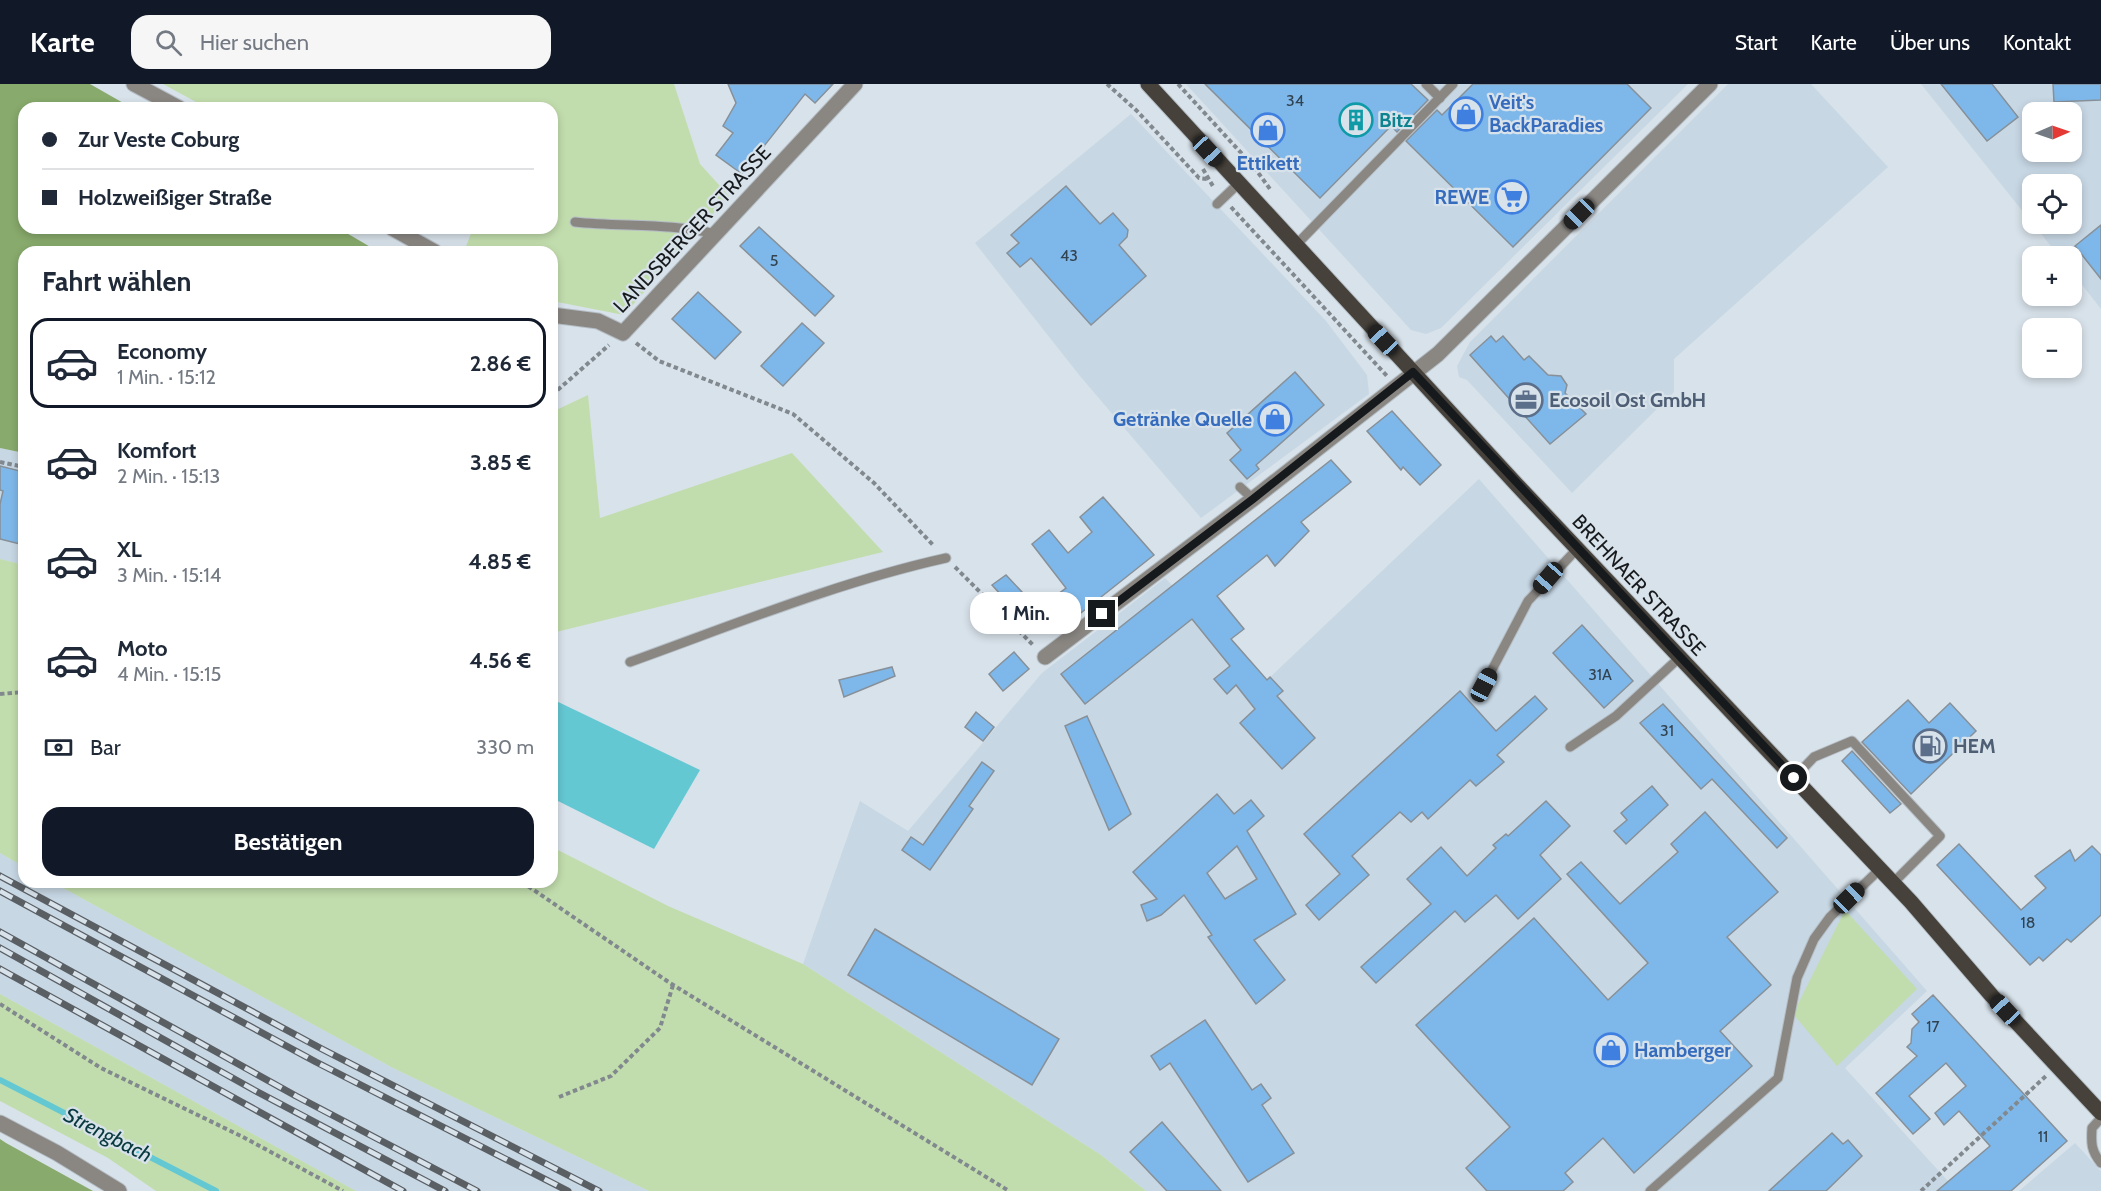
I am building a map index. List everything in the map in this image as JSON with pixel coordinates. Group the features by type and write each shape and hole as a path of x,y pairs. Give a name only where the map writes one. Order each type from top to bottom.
{"main road":[{"name":"BREHNAER STRASSE","path":"1148,84 1295,246 1577,549 1893,883 2055,1065 2101,1113"}],"street":[{"path":"134,84 168,102"},
{"name":"LANDSBERGER STRASSE","path":"623,333 855,84"},
{"path":"1045,657 1253,499 1449,344 1710,84"},
{"path":"403,234 424,246"},
{"path":"558,316 598,321 623,333"},
{"path":"0,1123 57,1153 119,1191"}],"lane":[{"path":"1426,84 1440,98"},
{"path":"1295,246 1453,84"},
{"path":"1220,202 1238,184"},
{"path":"575,222 622,227 695,229 715,234"},
{"path":"1240,487 1253,499"},
{"path":"1484,685 1528,601 1577,549"},
{"path":"630,662 767,612 916,564 946,558"},
{"path":"1569,747 1616,716 1679,658"},
{"path":"1794,778 1814,757 1852,741 1940,836 1893,883"},
{"path":"1650,1191 1778,1078 1797,978 1814,939 1830,917 1880,869"},
{"path":"2101,1118 2092,1128 2091,1145 2093,1154 2101,1163"}],"path":[{"path":"1107,84 1137,111 1199,178 1207,179 1220,202 1395,385"},
{"path":"1178,84 1254,167 1273,193"},
{"path":"623,333 659,361 793,414 874,483 1045,657"},
{"name":"LANDSBERGER STRASSE","path":"558,390 623,333"},
{"path":"0,462 18,466"},
{"path":"0,694 18,692"},
{"path":"531,888 670,983 1009,1191"},
{"path":"559,1097 611,1076 660,1028 673,984 670,983"},
{"path":"0,1004 101,1068 243,1137 343,1191"},
{"path":"1921,1191 2055,1065"}],"shaded area":[{"path":"1186,84 1688,84 1441,328 1426,334 1411,330"},
{"path":"1728,84 1811,84 1888,167 1674,359 1674,392 1572,493 1467,380 1459,377 1457,366 1470,342"},
{"path":"1921,84 2101,84 2101,309 2082,285 2082,246 2051,246 2041,234 2082,234 2082,174 2022,174 2022,210"},
{"path":"1131,114 1326,321 1367,375 1369,394 1201,518 1080,376 975,243"},
{"path":"0,448 18,452 18,564 0,559"},
{"path":"1479,479 1927,991 1845,1068 1957,1191 1146,1191 1101,1155 803,964 860,801 908,831 1042,673 1165,578 1266,681"},
{"path":"0,853 18,864 18,888 63,888 393,1068 649,1191 356,1191 0,994"},
{"path":"2075,1143 2101,1171 2101,1191 2019,1191"}],"green space":[{"path":"0,84 90,84 122,102 18,102 18,234 348,234 369,246 18,246 18,452 0,448"},
{"path":"163,84 674,84 700,164 729,196 624,315 558,302 558,246 466,246 471,234 558,234 558,102 196,102"},
{"path":"588,395 600,518 792,453 883,552 558,632 558,409"},
{"path":"0,559 18,564 18,864 0,853"},
{"path":"558,850 668,906 803,964 1101,1155 1146,1191 649,1191 393,1068 63,888 558,888"},
{"path":"1845,910 1917,989 1837,1066 1793,1014"},
{"path":"0,994 356,1191 156,1191 108,1158 0,1101"},
{"path":"0,1139 6,1143 93,1191 0,1191"}],"water":[{"path":"558,702 700,770 654,849 558,801"}],"building":[{"path":"728,84 833,84 815,103 805,94 742,174 716,155 733,133 723,126 736,103"},
{"path":"1205,84 1411,84 1428,100 1397,132 1391,126 1320,198"},
{"name":"REWE","path":"1473,84 1627,84 1651,108 1513,247 1406,141 1437,110 1442,115"},
{"path":"1941,84 1992,84 2018,117 1987,141"},
{"path":"2053,84 2101,84 2101,100 2054,102"},
{"path":"1066,186 1100,224 1113,213 1128,230 1127,237 1119,245 1146,276 1091,325 1031,258 1020,267 1007,253 1019,243 1011,235"},
{"path":"2101,225 2101,279 2082,255 2082,246 2075,246"},
{"path":"759,227 834,296 815,316 740,246"},
{"path":"698,292 741,332 715,359 672,319"},
{"path":"802,323 824,343 783,386 761,366"},
{"path":"1491,336 1496,342 1503,336 1524,360 1529,356 1548,375 1561,376 1567,385 1565,393 1586,414 1550,444 1470,355"},
{"name":"Getränke Quelle","path":"1295,372 1324,405 1256,465 1259,469 1247,479 1230,460 1241,450 1227,433"},
{"path":"1392,411 1441,465 1420,485 1403,467 1401,470 1367,431"},
{"path":"1331,460 1351,482 1301,522 1309,531 1275,566 1267,555 1217,596 1244,629 1231,639 1267,680 1270,677 1283,691 1277,696 1315,738 1282,769 1240,723 1255,709 1236,685 1227,694 1214,679 1230,666 1192,619 1085,704 1061,674"},
{"path":"0,466 18,470 18,544 0,539 0,504 3,491 0,490"},
{"path":"1103,497 1154,555 1077,616 1065,602 1035,632 992,585 1006,575 1038,609 1066,588 1032,544 1049,530 1068,553 1092,532 1080,517"},
{"path":"1582,625 1633,681 1604,708 1553,653"},
{"path":"1014,652 1029,669 1003,691 989,674"},
{"path":"892,667 895,676 844,697 839,680"},
{"path":"1460,691 1496,731 1535,696 1547,709 1497,755 1504,762 1476,786 1470,780 1428,819 1422,812 1411,822 1400,812 1352,856 1369,875 1319,920 1306,905 1340,874 1304,834"},
{"name":"HEM","path":"1908,700 1929,723 1950,703 1976,731 1911,794 1862,742"},
{"path":"1663,704 1787,838 1777,848 1712,779 1701,789 1640,723"},
{"path":"976,712 994,727 983,741 965,727"},
{"path":"1087,716 1131,814 1109,830 1065,726"},
{"path":"1852,751 1901,804 1890,813 1842,761"},
{"path":"982,762 994,771 969,806 973,809 930,870 902,850 911,837 923,845"},
{"path":"1652,786 1668,805 1626,844 1614,831 1627,820 1621,813"},
{"path":"1217,794 1234,814 1251,800 1264,816 1247,831 1296,914 1254,940 1285,980 1256,1004 1208,937 1212,935 1184,895 1161,915 1147,921 1141,905 1157,899 1133,872","holes":["1237,846 1257,879 1225,899 1207,873"]},
{"path":"1546,801 1570,826 1540,855 1561,879 1518,919 1496,895 1465,922 1455,911 1376,983 1361,967 1431,904 1407,879 1441,847 1467,876 1496,848 1493,845 1506,834 1508,836"},
{"path":"1705,812 1778,892 1727,937 1771,985 1720,1031 1752,1066 1634,1173 1603,1138 1565,1173 1573,1182 1563,1191 1487,1191 1466,1168 1510,1127 1416,1025 1534,918 1608,1000 1648,963 1567,874 1581,862 1620,904 1678,852 1671,844"},
{"path":"1959,844 2021,910 2046,888 2035,876 2070,850 2075,861 2092,846 2101,855 2101,915 2071,942 2067,939 2043,961 2039,957 2030,965 1937,865"},
{"path":"875,929 1059,1039 1032,1085 848,975"},
{"path":"1933,995 2067,1141 2011,1191 1937,1191 1990,1146 1959,1111 1944,1125 1935,1113 1966,1086 1946,1063 1909,1096 1930,1119 1913,1134 1876,1093 1917,1056 1907,1047 1911,1043 1912,1029 1919,1022 1912,1014"},
{"path":"1205,1020 1252,1090 1261,1084 1271,1098 1262,1105 1294,1153 1248,1182 1170,1063 1160,1070 1151,1056"},
{"path":"1162,1122 1221,1191 1167,1191 1130,1152"},
{"path":"1832,1133 1843,1144 1848,1140 1862,1156 1826,1191 1769,1191"}],"waterway":[{"name":"Strengbach","path":"0,1080 216,1191"}],"railway":[{"path":"0,876 18,886"},
{"path":"22,888 322,1049 599,1191"},
{"path":"0,891 316,1062 568,1191"},
{"path":"0,932 296,1096 477,1191"},
{"path":"0,948 254,1090 445,1191"},
{"path":"0,969 403,1191"}],"place":[{"name":"Veit's BackParadies","path":"1466,114"},
{"name":"Bitz","path":"1356,120"},
{"name":"Ettikett","path":"1268,130"},
{"name":"REWE","path":"1512,197"},
{"name":"Ecosoil Ost GmbH","path":"1526,400"},
{"name":"Getränke Quelle","path":"1275,419"},
{"name":"HEM","path":"1930,746"},
{"name":"Hamberger","path":"1611,1050"}],"route":[{"path":"1102,614 1253,499 1413,372 1750,734 1794,778"}]}
